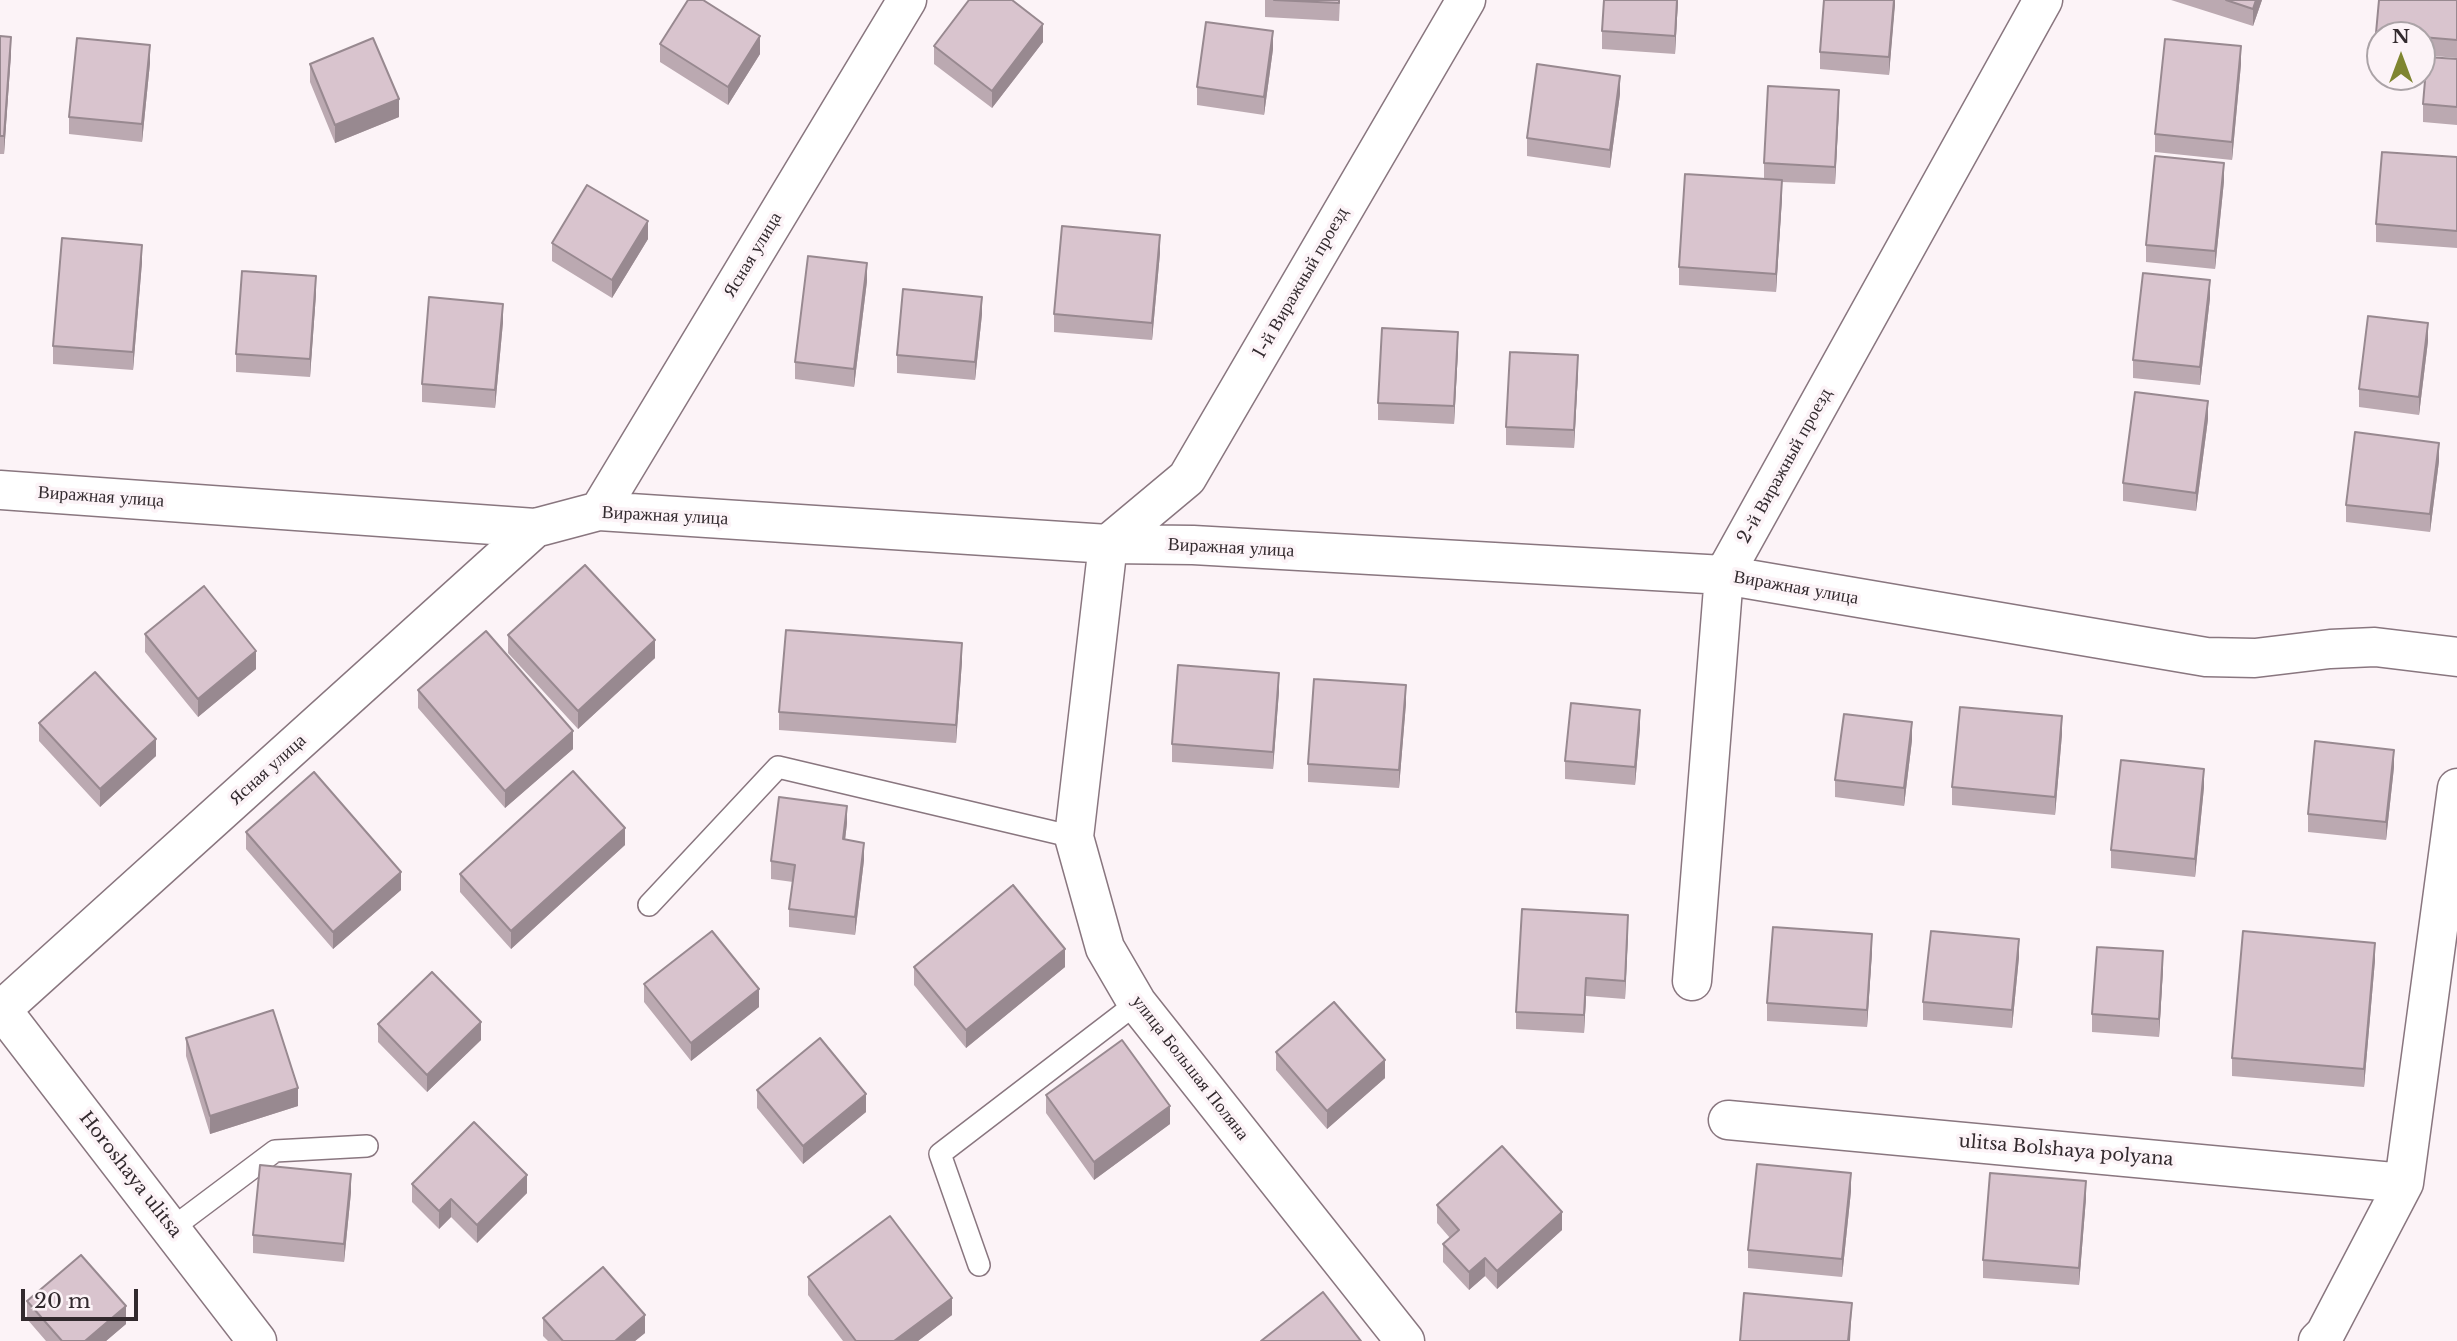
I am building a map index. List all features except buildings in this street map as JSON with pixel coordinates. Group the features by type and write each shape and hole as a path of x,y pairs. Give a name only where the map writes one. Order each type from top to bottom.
{"street":[{"name":"Ясная улица","path":"599,511 907,0"},
{"name":"1-й Виражный проезд","path":"1108,544 1187,478 1466,0"},
{"name":"2-й Виражный проезд","path":"1692,981 1724,575 2043,0"},
{"name":"Виражная улица","path":"0,490 535,528 599,511 1108,544 1193,545 1724,575 2206,657 2255,658 2330,649 2375,647 2457,657"},
{"name":"Ясная улица","path":"1,1011 535,528"},
{"name":"улица Большая Поляна","path":"1108,544 1074,837 1105,948 1137,1003 1405,1341"},
{"path":"2325,1339 2404,1183 2457,788"},
{"name":"Horoshaya ulitsa","path":"1,1011 257,1341"},
{"name":"ulitsa Bolshaya polyana","path":"1728,1120 2404,1183"}],"lane":[{"path":"649,905 778,767 1074,837"},
{"path":"979,1265 940,1154 1137,1003"},
{"path":"171,1229 275,1151 368,1146"}]}
